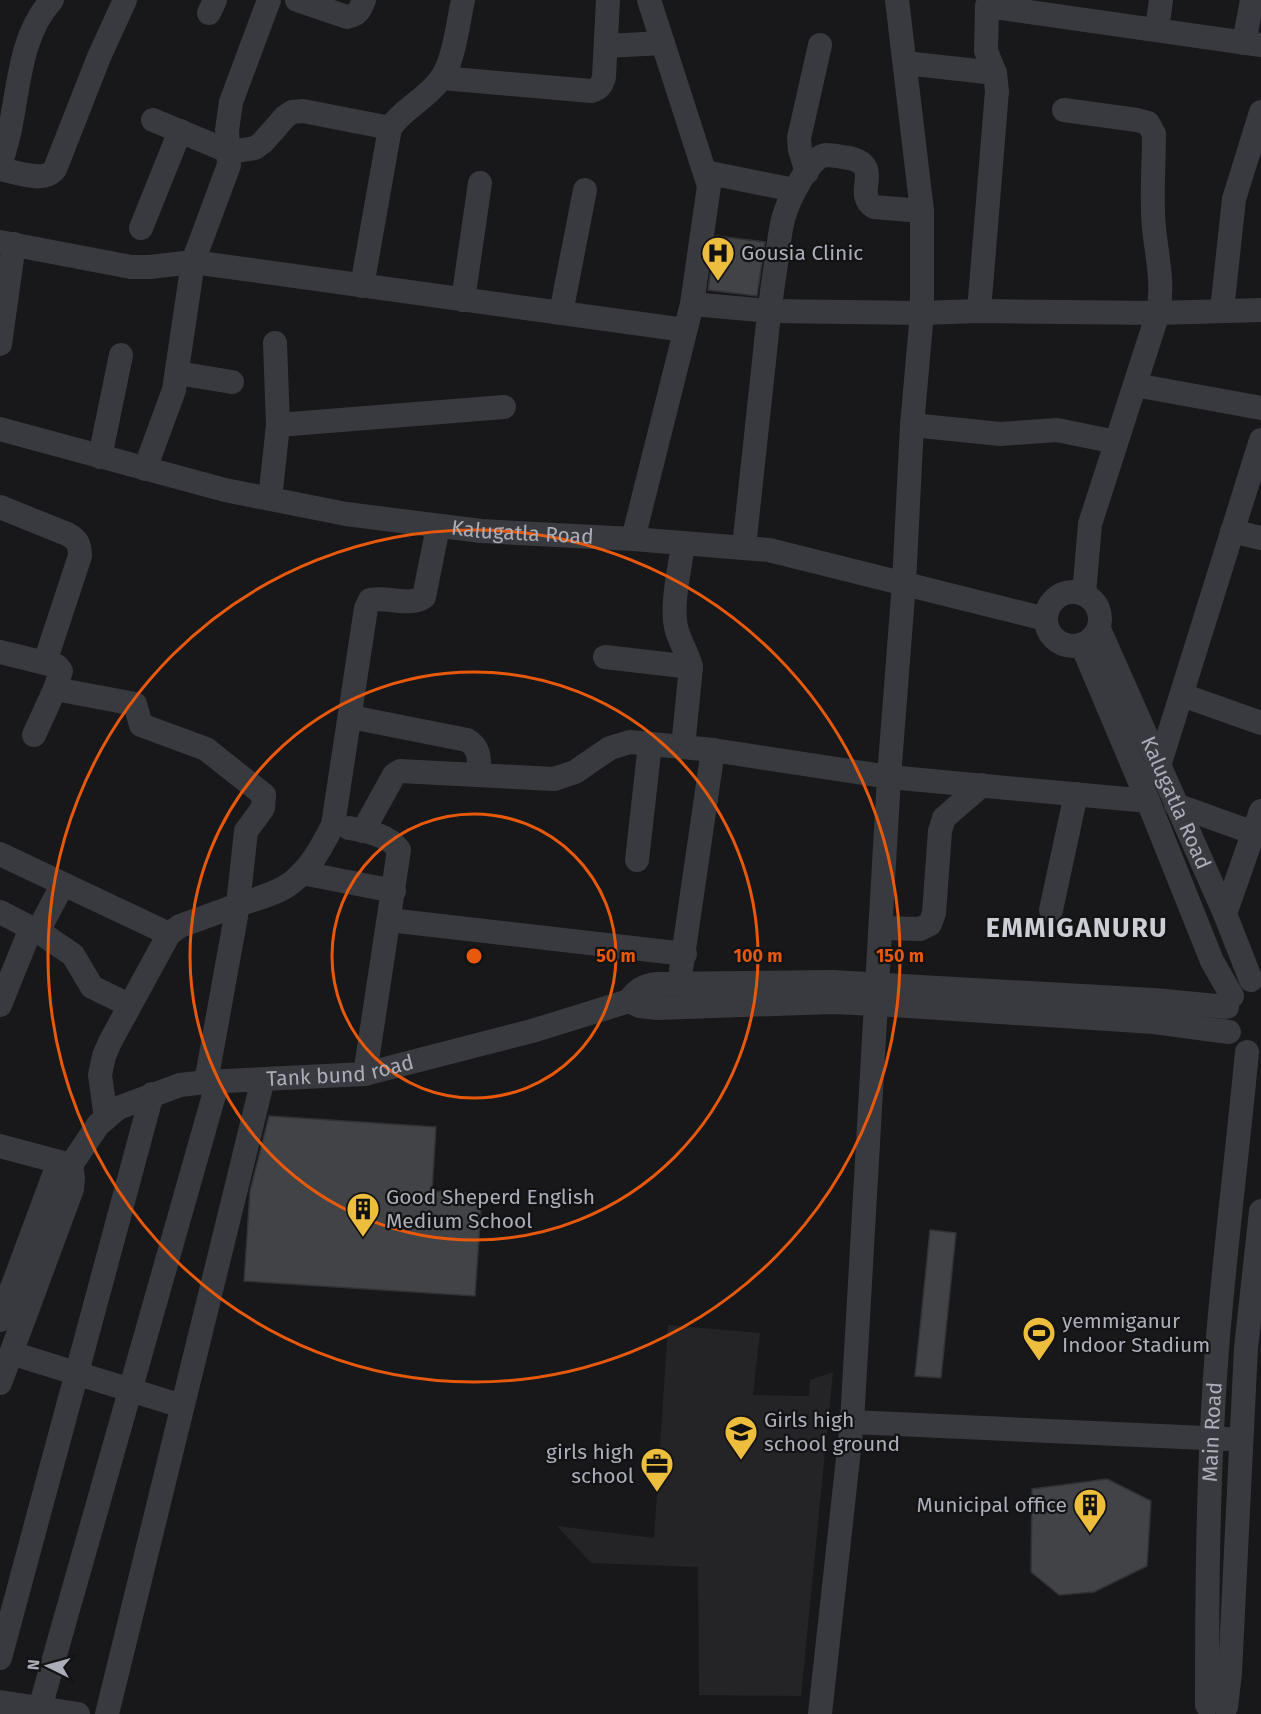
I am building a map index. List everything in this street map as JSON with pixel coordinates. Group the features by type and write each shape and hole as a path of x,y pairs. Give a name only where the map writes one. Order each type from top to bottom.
{"street":[{"path":"0,169 45,177 56,169 99,57 125,0"},
{"path":"145,469 169,405 177,373 193,262 229,165 227,129 231,102 269,0"},
{"path":"297,0 347,17 355,16 360,11 364,0"},
{"path":"362,286 386,140 390,128 397,118 442,78 449,64 463,0"},
{"path":"442,78 597,90 604,77 608,0"},
{"path":"633,539 692,304 709,186 649,0"},
{"path":"820,1714 852,1422 889,777 904,584 912,424 922,313 922,211 897,0"},
{"path":"1157,30 1161,0"},
{"path":"979,310 997,91 995,73 986,51 988,3 1075,9 1157,30 1253,44 1251,0"},
{"path":"0,164 26,49 48,1"},
{"path":"606,46 663,43"},
{"path":"801,181 799,138 820,45"},
{"path":"905,63 995,73"},
{"path":"1064,110 1137,120 1148,123 1154,134 1154,226 1161,281 1158,312 1090,524 1084,594 1075,592 1058,597 1047,610 1047,627 1057,642 1073,647 1090,637"},
{"path":"153,120 230,152 255,148 292,112 303,111 390,128"},
{"path":"1222,310 1234,199 1261,112"},
{"path":"141,228 180,131"},
{"path":"744,548 769,310 783,218 801,181 816,159 822,155 858,160 867,171 865,197 868,204 874,207 922,211"},
{"path":"705,172 801,181"},
{"path":"463,300 480,183"},
{"path":"561,313 585,190"},
{"path":"0,344 7,243 131,267 193,262 685,330"},
{"path":"692,304 769,310 922,313 979,310 1158,312 1261,310"},
{"path":"270,499 278,425 275,343"},
{"path":"100,457 121,355"},
{"path":"177,373 232,382"},
{"path":"1135,385 1261,408"},
{"path":"278,425 504,407"},
{"path":"912,424 1000,434 1057,430 1116,442"},
{"name":"Kalugatla Road","path":"2,436 100,457 270,499 346,514 481,531 633,539 769,550 1046,619"},
{"path":"1138,778 1160,766 1261,440"},
{"path":"0,507 67,534 76,539 80,548 80,556 45,662"},
{"path":"106,1118 100,1075 104,1056 129,1005 169,934 180,926 290,884 320,850 333,825 366,608 369,600 379,598 419,601 424,597 438,527"},
{"path":"1232,531 1261,538"},
{"path":"683,544 675,614 676,628 691,667 683,747"},
{"name":"Kalugatla Road","path":"1084,594 1097,607 1100,616 1090,637 1138,778 1230,1001"},
{"name":"Kalugatla Road","path":"1090,637 1160,766 1224,914 1256,979"},
{"path":"0,652 45,662 57,666 61,671 34,735"},
{"path":"605,657 691,667"},
{"path":"40,1708 130,1390 212,1081 238,905 246,831 263,808 264,795 206,749 141,725 135,704 55,689"},
{"path":"1182,695 1261,723"},
{"path":"351,717 467,740 473,743 478,751 479,775"},
{"path":"363,831 394,776 400,771 554,779 574,772 610,748 630,742 712,750 889,777 1148,801"},
{"path":"637,860 650,744"},
{"path":"679,982 685,954 712,750"},
{"path":"881,928 920,928 930,924 934,913 940,831 944,818 982,785"},
{"path":"1051,910 1076,794"},
{"path":"1176,805 1257,822 1224,914"},
{"path":"333,825 363,831 394,842 399,850 365,1074"},
{"path":"0,854 169,934"},
{"path":"302,873 394,891"},
{"path":"0,1005 34,930 63,884"},
{"path":"0,912 73,955 92,987 129,1005"},
{"path":"389,920 685,954"},
{"path":"1254,1054 1236,1043 1229,1032 1226,1020 1230,1001 1240,986 1256,979"},
{"path":"1229,1032 1154,1022 878,994 832,982 679,982 646,986 636,991 629,1001 640,1006 657,1008 832,1002 878,994 1230,1001"},
{"name":"Tank bund road","path":"0,1320 54,1175 71,1165 98,1125 118,1108 180,1085 212,1081 365,1074 532,1031 629,1001"},
{"name":"Main Road","path":"1215,1710 1209,1517 1218,1336 1254,1054"},
{"path":"107,1714 263,1079"},
{"path":"0,1658 152,1094"},
{"path":"0,1146 71,1165 73,1178 72,1189 0,1383"},
{"name":"Main Road","path":"1215,1710 1230,1673 1246,1348 1261,1211"},
{"path":"11,1353 182,1406"},
{"path":"852,1422 1241,1439"},
{"path":"0,1702 78,1714"}],"shaded area":[{"name":"Girls high school ground","path":"668,1325 760,1333 753,1395 809,1396 810,1380 833,1372 801,1696 699,1695 698,1567 591,1563 557,1526 654,1538"}],"building":[{"path":"716,236 765,242 757,296 708,290"},
{"name":"Good Sheperd English Medium School","path":"269,1116 436,1127 432,1191 482,1194 475,1296 244,1281 250,1191"},
{"path":"930,1230 956,1233 941,1378 915,1376"},
{"name":"Municipal office","path":"1107,1479 1151,1501 1147,1566 1094,1592 1059,1595 1031,1572 1032,1489"}],"place":[{"name":"Gousia Clinic","path":"718,282"},
{"name":"Good Sheperd English Medium School","path":"363,1238"},
{"name":"yemmiganur Indoor Stadium","path":"1039,1362"},
{"name":"Girls high school ground","path":"741,1461"},
{"name":"girls high school","path":"657,1493"},
{"name":"Municipal office","path":"1090,1534"}],"district":[{"name":"EMMIGANURU","path":"1077,928"}]}
